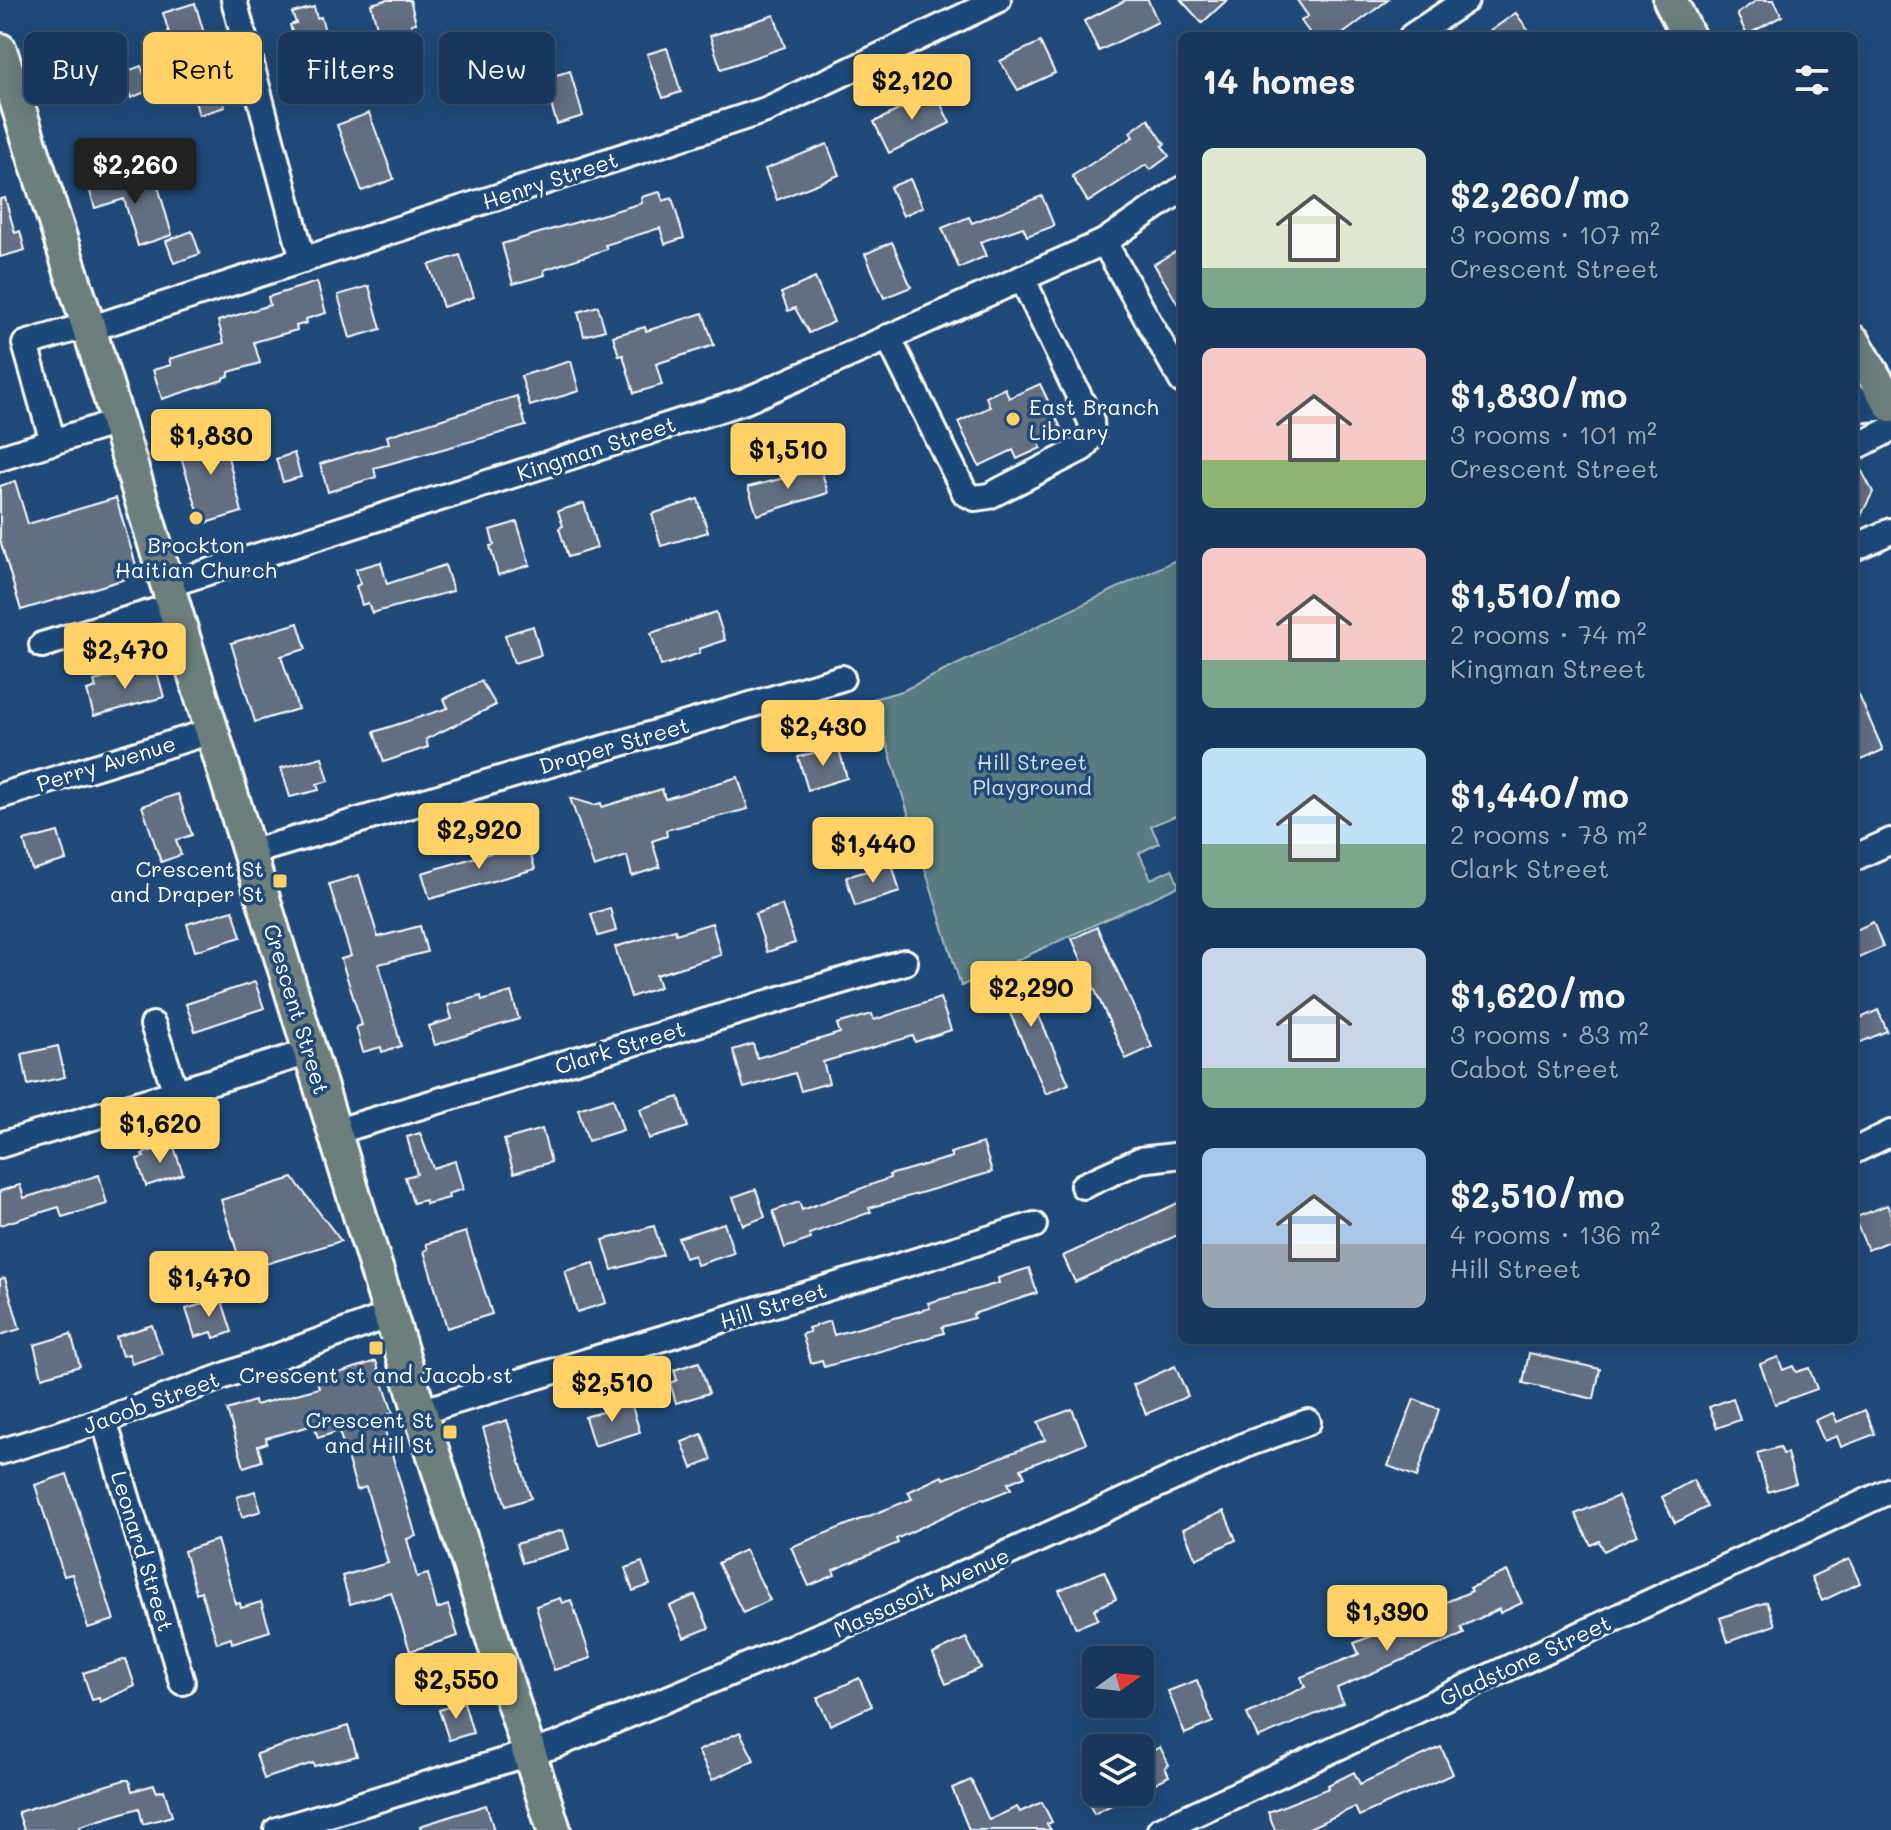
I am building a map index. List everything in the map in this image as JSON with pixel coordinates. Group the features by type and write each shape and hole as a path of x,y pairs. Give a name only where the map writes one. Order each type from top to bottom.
{"main road":[{"path":"1670,0 1686,32"},
{"name":"Crescent Street","path":"0,50 5,84 88,327 420,1412 554,1830"},
{"path":"1858,349 1891,406"}],"street":[{"path":"234,0 303,260"},
{"name":"Henry Street","path":"53,442 25,344 303,260 766,110 998,0"},
{"path":"1418,32 1466,0"},
{"name":"Kingman Street","path":"42,645 170,595 745,401 1104,242 1178,192"},
{"path":"1104,242 1178,374"},
{"path":"888,337 965,493 975,498 989,496 1083,448 1092,435 1091,421 1022,278"},
{"path":"1858,401 1866,409 1891,406"},
{"path":"0,458 117,422"},
{"path":"1858,446 1891,429"},
{"path":"1858,546 1891,531"},
{"name":"Draper Street","path":"249,853 842,678"},
{"name":"Perry Avenue","path":"0,796 212,731"},
{"path":"1858,856 1891,841"},
{"name":"Clark Street","path":"334,1132 905,962"},
{"path":"153,1025 176,1092"},
{"path":"0,1145 310,1052"},
{"path":"1858,1149 1891,1133"},
{"path":"1083,1186 1140,1160 1178,1155"},
{"name":"Hill Street","path":"420,1412 1034,1225"},
{"name":"Jacob Street","path":"0,1452 104,1420 390,1315"},
{"name":"Leonard Street","path":"104,1420 182,1682"},
{"name":"Massasoit Avenue","path":"277,1830 556,1745 903,1601 1248,1444 1308,1422"},
{"name":"Gladstone Street","path":"1160,1830 1891,1490"}],"green space":[{"name":"Hill Street Playground","path":"1178,559 1178,815 1151,826 1159,843 1139,853 1151,879 1172,869 1178,886 961,986 873,699 902,691"}],"building":[{"path":"386,0 410,0 416,23 411,24 413,32 390,32 389,29 378,32 371,4"},
{"path":"1126,0 1148,0 1158,22 1099,51 1084,21"},
{"path":"1181,0 1227,0 1202,23"},
{"path":"1297,0 1388,0 1345,32 1309,32 1301,21 1308,16"},
{"path":"1757,0 1774,0 1782,16 1753,32 1746,32 1737,14"},
{"path":"195,3 204,32 169,32 163,13"},
{"path":"314,7 325,32 292,32 290,25 296,23 292,13"},
{"path":"1516,13 1529,32 1489,32"},
{"path":"774,15 785,47 721,69 710,36"},
{"path":"1040,42 1055,73 1018,90 1000,61"},
{"path":"667,48 681,92 663,98 647,54"},
{"path":"141,66 143,71 143,93 131,98 127,87 127,71"},
{"path":"570,71 583,116 557,124 551,104 555,104 555,75"},
{"path":"935,92 950,123 889,153 874,122"},
{"path":"196,104 224,104 225,107 199,115"},
{"path":"369,113 394,179 362,191 337,125"},
{"path":"1148,119 1165,144 1162,146 1169,156 1150,170 1146,165 1088,202 1072,176 1133,137 1130,132"},
{"path":"827,144 839,175 777,200 765,169"},
{"path":"123,175 126,187 156,179 172,235 138,246 124,199 95,208 87,182"},
{"path":"910,179 923,207 903,216 890,187"},
{"path":"660,192 663,201 672,198 684,238 665,244 660,228 605,245 607,249 544,270 545,275 513,284 502,244 642,203 641,197"},
{"path":"1042,196 1054,226 1027,236 1023,227 980,242 986,256 959,268 942,228 969,217 972,223"},
{"path":"5,198 15,233 20,231 25,250 0,257 0,199"},
{"path":"192,231 200,254 174,263 166,241"},
{"path":"892,242 911,287 884,298 865,254"},
{"path":"1178,250 1178,304 1154,264"},
{"path":"460,255 474,297 443,307 429,265"},
{"path":"815,278 834,322 809,333 795,308 788,311 781,293"},
{"path":"317,282 326,313 306,319 307,323 296,326 297,330 254,342 260,363 229,372 223,380 162,399 153,370 171,365 169,359 224,343 218,321 270,305 268,297"},
{"path":"369,286 381,329 350,338 338,295"},
{"path":"598,306 605,330 584,336 578,312"},
{"path":"703,313 714,345 656,364 662,385 634,393 623,355 619,356 613,336 645,327 646,331"},
{"path":"571,361 579,391 530,406 521,376"},
{"path":"1040,384 1061,428 1037,439 1041,448 1017,459 1013,450 979,466 958,422 990,407 986,397 1005,388 1009,398"},
{"path":"517,396 526,426 374,468 376,477 328,492 320,464 389,443 387,436"},
{"path":"221,429 242,512 202,524 178,448 191,444 189,438"},
{"path":"294,453 301,477 283,482 276,459"},
{"path":"1858,464 1873,492 1858,521"},
{"path":"821,469 828,493 757,515 748,487"},
{"path":"15,481 28,524 116,498 139,575 21,610 0,540 0,486"},
{"path":"698,499 708,532 661,546 652,514"},
{"path":"584,503 597,548 568,557 559,528 563,526 558,511"},
{"path":"517,522 530,565 498,575 490,546 494,545 490,530"},
{"path":"381,562 387,584 445,565 453,591 372,613 368,603 362,605 356,586 360,584 356,569"},
{"path":"716,612 725,640 699,649 700,653 661,666 651,633"},
{"path":"298,623 306,649 281,656 298,709 255,722 231,643"},
{"path":"533,626 541,655 514,663 505,635"},
{"path":"155,665 164,697 94,716 87,691 96,688 94,681"},
{"path":"481,681 496,705 426,739 428,747 384,762 374,732 448,708 444,699"},
{"path":"1858,693 1883,750 1861,760"},
{"path":"838,746 847,778 808,790 798,757"},
{"path":"322,757 329,781 317,784 319,790 290,797 281,768"},
{"path":"738,777 748,809 666,830 667,836 652,841 660,867 632,876 627,856 594,867 570,798 594,805 601,803 602,807 662,789 665,799"},
{"path":"178,794 192,835 176,840 181,855 161,862 142,806"},
{"path":"58,832 66,860 32,870 24,841"},
{"path":"527,842 535,869 430,899 422,873"},
{"path":"892,864 900,892 855,906 846,877"},
{"path":"359,875 378,937 420,926 427,952 379,964 401,1046 382,1052 381,1047 363,1052 356,1027 362,1025 341,959 351,956 329,884"},
{"path":"782,905 795,943 767,952 755,914"},
{"path":"610,908 616,931 598,936 591,914"},
{"path":"233,910 241,937 195,951 187,924"},
{"path":"1873,922 1883,947 1858,958 1858,929"},
{"path":"712,923 721,955 656,975 660,987 631,997 615,947 675,929 676,934"},
{"path":"1097,927 1152,1047 1126,1059 1072,939"},
{"path":"1016,964 1069,1084 1046,1094 993,975"},
{"path":"255,982 264,1008 195,1031 186,1004"},
{"path":"511,992 519,1019 435,1045 429,1026 452,1019 448,1005 481,996 482,1001"},
{"path":"940,998 951,1030 915,1042 913,1036 823,1062 829,1083 801,1091 795,1073 744,1088 733,1050 753,1044 757,1058 840,1033 837,1024 872,1014 874,1020"},
{"path":"1878,1010 1887,1031 1858,1043 1858,1019"},
{"path":"58,1046 65,1077 28,1085 22,1054"},
{"path":"679,1097 688,1127 649,1139 640,1109"},
{"path":"613,1098 623,1130 588,1141 578,1109"},
{"path":"542,1129 551,1162 514,1173 504,1140"},
{"path":"420,1133 433,1168 455,1161 463,1189 448,1194 449,1198 426,1204 425,1200 413,1203 405,1177 417,1174 407,1137"},
{"path":"983,1143 992,1172 869,1208 871,1212 809,1234 811,1239 785,1248 773,1211 799,1202 802,1210 890,1178 889,1175 952,1157 950,1153"},
{"path":"173,1144 183,1174 146,1186 137,1159 144,1157 142,1154"},
{"path":"99,1175 107,1204 62,1217 59,1207 0,1225 0,1191 20,1185 24,1198"},
{"path":"293,1178 341,1241 243,1271 221,1200"},
{"path":"756,1189 765,1217 743,1225 733,1197"},
{"path":"1178,1203 1178,1235 1075,1282 1063,1256"},
{"path":"1887,1205 1891,1215 1891,1240 1868,1250 1858,1227 1858,1216"},
{"path":"724,1223 734,1253 697,1265 694,1255 685,1258 678,1238"},
{"path":"654,1226 663,1255 612,1270 603,1240"},
{"path":"466,1232 492,1314 447,1328 424,1251 428,1249 426,1244"},
{"path":"594,1263 606,1303 577,1312 565,1271"},
{"path":"1029,1268 1037,1293 942,1327 944,1333 824,1367 822,1360 811,1363 802,1334 810,1332 808,1328 830,1321 834,1335 930,1308 928,1303 999,1283 998,1278"},
{"path":"5,1278 20,1329 0,1335 0,1279"},
{"path":"221,1298 232,1332 214,1338 212,1332 195,1337 186,1309"},
{"path":"152,1325 162,1354 132,1364 129,1354 122,1356 116,1337"},
{"path":"71,1334 80,1366 42,1377 34,1345"},
{"path":"1529,1353 1600,1369 1594,1399 1523,1383"},
{"path":"1778,1357 1783,1370 1793,1366 1796,1372 1809,1368 1817,1389 1775,1404 1760,1364"},
{"path":"376,1361 393,1413 381,1417 416,1536 407,1539 417,1577 428,1574 437,1609 448,1605 458,1636 410,1651 391,1592 350,1604 342,1576 388,1563 366,1487 357,1490 339,1431 318,1438 314,1425 266,1438 267,1443 258,1446 262,1461 244,1467 227,1410 254,1401 255,1405 319,1388 317,1380"},
{"path":"699,1362 709,1393 676,1403 670,1383 677,1380 674,1370"},
{"path":"1175,1366 1188,1396 1146,1414 1133,1385"},
{"path":"1733,1398 1740,1420 1717,1428 1709,1407"},
{"path":"1414,1399 1439,1409 1417,1477 1388,1466"},
{"path":"631,1403 640,1432 594,1446 585,1417"},
{"path":"1072,1409 1086,1443 1021,1469 1025,1476 1008,1483 1011,1489 983,1498 896,1539 898,1543 833,1570 835,1575 809,1586 791,1547 912,1499 908,1492 942,1476 944,1479 1045,1440 1038,1422"},
{"path":"1865,1410 1875,1434 1841,1447 1837,1436 1824,1441 1815,1420 1833,1413 1837,1422"},
{"path":"507,1420 531,1498 506,1506 483,1428"},
{"path":"702,1434 712,1460 692,1468 682,1442"},
{"path":"1780,1447 1783,1454 1787,1453 1796,1483 1768,1492 1757,1453"},
{"path":"67,1474 114,1620 88,1628 72,1574 64,1576 35,1485"},
{"path":"1693,1480 1707,1507 1675,1523 1662,1497"},
{"path":"255,1491 261,1511 242,1517 237,1497"},
{"path":"1618,1496 1637,1535 1604,1551 1599,1541 1591,1545 1575,1514"},
{"path":"1224,1511 1236,1540 1196,1559 1183,1529"},
{"path":"563,1530 569,1549 522,1563 516,1544"},
{"path":"217,1540 236,1604 240,1603 241,1608 261,1602 270,1631 232,1643 231,1638 217,1643 201,1591 196,1593 184,1551"},
{"path":"745,1550 770,1600 743,1613 718,1563"},
{"path":"1849,1559 1860,1583 1822,1601 1811,1577"},
{"path":"642,1562 650,1585 633,1591 625,1568"},
{"path":"1104,1571 1116,1599 1094,1609 1098,1619 1076,1628 1059,1590"},
{"path":"1507,1571 1522,1603 1500,1613 1499,1609 1461,1627 1464,1634 1337,1688 1343,1703 1258,1738 1247,1714 1305,1687 1301,1677 1359,1654 1354,1643 1414,1619 1413,1616 1472,1591 1470,1588"},
{"path":"695,1595 709,1628 684,1638 670,1606"},
{"path":"560,1598 562,1603 571,1600 591,1658 554,1670 536,1606"},
{"path":"1767,1602 1775,1625 1728,1642 1720,1618"},
{"path":"966,1638 981,1668 946,1684 933,1654"},
{"path":"126,1659 135,1686 100,1702 99,1698 92,1700 83,1673"},
{"path":"859,1678 872,1706 830,1725 817,1698"},
{"path":"1197,1680 1213,1722 1185,1734 1168,1691"},
{"path":"464,1702 473,1733 449,1740 439,1710"},
{"path":"348,1726 357,1756 314,1766 313,1763 264,1779 256,1754"},
{"path":"740,1732 754,1760 712,1780 698,1751"},
{"path":"1160,1747 1169,1765 1165,1767 1169,1776 1154,1784 1154,1750"},
{"path":"1441,1747 1453,1774 1359,1816 1355,1807 1305,1830 1275,1830 1268,1812 1329,1788 1328,1785 1354,1772 1360,1784"},
{"path":"129,1780 132,1791 154,1785 157,1792 164,1790 172,1816 143,1824 139,1808 80,1826 81,1830 24,1830 18,1812"},
{"path":"971,1780 989,1820 1017,1807 1020,1812 1042,1802 1052,1822 1047,1824 1051,1830 969,1830 952,1788"},
{"path":"486,1805 494,1830 421,1830 420,1826"},
{"path":"1090,1806 1110,1806 1094,1814"}],"place":[{"name":"East Branch Library","path":"1013,419"},
{"name":"Brockton Haitian Church","path":"196,518"},
{"name":"Crescent St and Draper St","path":"280,881"},
{"name":"Crescent st and Jacob st","path":"376,1348"},
{"name":"Crescent St and Hill St","path":"450,1432"}]}
